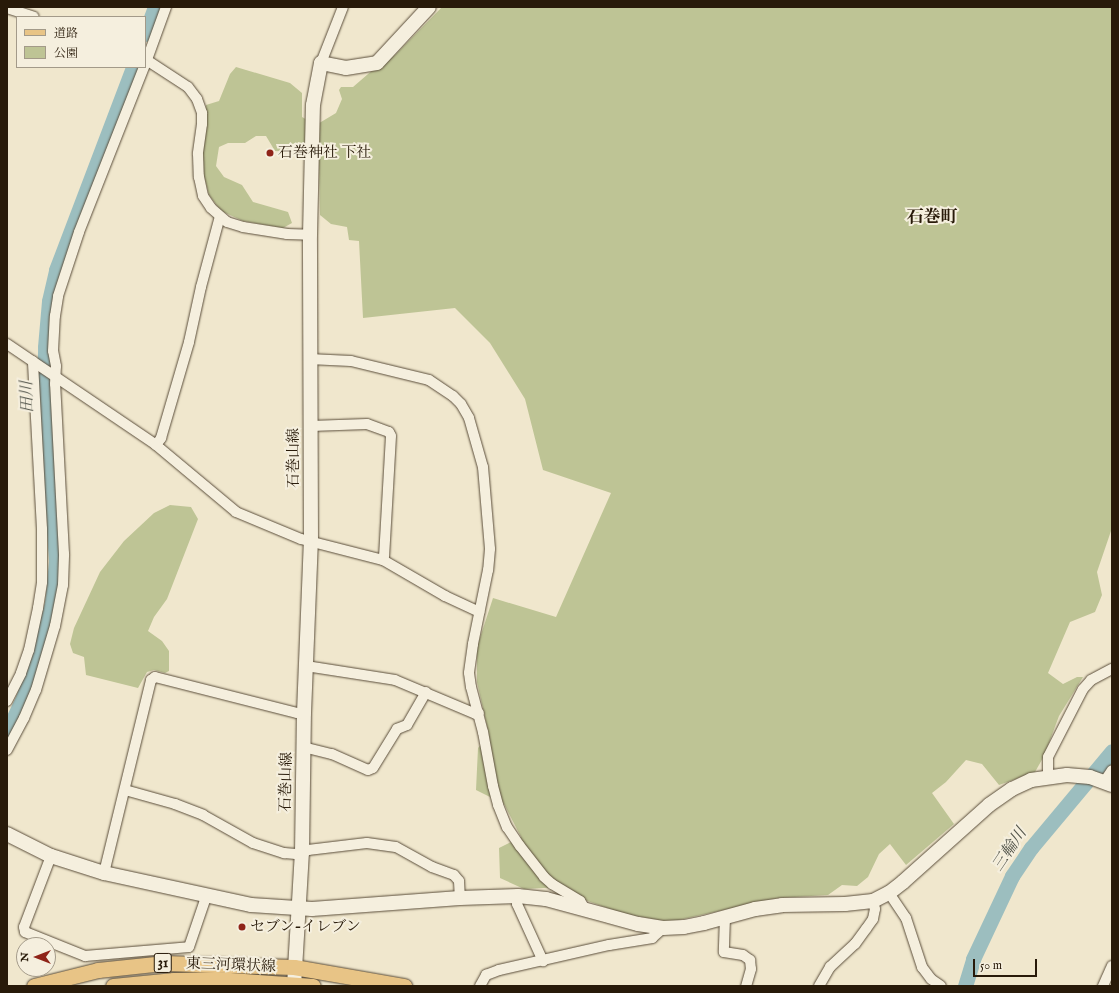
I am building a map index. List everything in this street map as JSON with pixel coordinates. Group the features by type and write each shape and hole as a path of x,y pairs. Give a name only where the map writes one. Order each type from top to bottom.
{"main road":[{"name":"東三河環状線","path":"34,986 98,970 163,963 294,967 404,986"},
{"name":"東三河環状線","path":"113,986 174,983 216,983 313,986"}],"street":[{"path":"146,60 166,7"},
{"path":"343,7 321,63 346,68 377,63 429,7"},
{"path":"7,8 31,16"},
{"name":"石巻山線","path":"294,985 302,853 303,747 311,541 311,426 309,359 312,118 321,63"},
{"path":"146,64 188,87 197,99 202,113 198,154 199,177 203,196 211,208 227,222 287,234 310,235"},
{"path":"7,750 24,718 36,690 48,654 62,595 64,554 53,375 55,316 58,296 79,232 143,68"},
{"path":"156,444 160,438 189,342 201,287 220,216"},
{"path":"7,344 156,444 236,512 301,539 382,560 445,596 480,612"},
{"path":"309,359 351,361 429,380 442,388 461,404 469,418 483,467 489,523 490,549 488,570 473,644 469,673 471,687 479,713 493,786 498,806 507,827 544,877 552,884 580,901 585,909"},
{"path":"7,701 29,650 42,582 42,528 35,362"},
{"path":"311,426 367,424 389,432 391,436 384,556 382,560"},
{"path":"306,666 395,680 476,714 479,713"},
{"path":"1048,776 1048,757 1083,689 1091,680 1112,669"},
{"path":"104,873 151,680 155,677 297,713 304,713"},
{"path":"303,747 332,754 368,770 373,768 397,729 407,725 426,692"},
{"path":"7,834 52,856 104,873 206,897 251,905 299,909 347,907 460,898 518,896 546,899 638,924 663,928 690,926 755,909 782,905 846,904 873,901 889,893 989,806 1012,789 1031,780 1048,776 1077,776 1105,782 1112,770"},
{"path":"125,790 175,804 203,815 253,843 284,853 302,853 308,850 367,843 396,847 432,867 454,875 459,881 460,898"},
{"path":"52,856 24,927 25,932 85,956 189,947 206,897"},
{"path":"889,893 906,918 922,967 931,979 942,986"},
{"path":"518,896 517,904 543,961"},
{"path":"819,986 830,967 855,944 873,919 875,909 873,901"},
{"path":"725,917 724,952 743,955 750,960 752,969 746,986"},
{"path":"480,986 486,975 499,970 652,938 663,928"},
{"path":"1103,986 1112,966"}],"green space":[{"path":"442,7 1112,7 1112,528 1097,572 1102,595 1095,612 1070,622 1048,673 1063,684 1077,677 1083,677 1059,716 1044,756 1035,772 999,785 982,764 966,760 946,782 932,793 954,824 906,865 890,844 879,854 868,877 857,886 842,885 828,895 778,898 670,922 624,914 582,899 563,887 524,889 500,878 499,848 521,837 504,804 476,790 478,748 489,735 477,682 477,647 493,598 556,617 611,493 543,470 525,399 490,343 455,308 363,318 359,241 349,240 347,227 331,224 320,215 319,162 315,148 300,147 294,152 275,151 266,136 256,136 245,143 228,143 219,147 216,166 224,177 242,185 253,202 288,212 292,223 283,228 243,221 221,211 209,195 201,164 206,105 219,101 230,74 236,67 290,83 302,93 302,117 316,125 336,113 342,99 339,90 341,87 353,87 375,68 395,55"},
{"path":"170,505 191,507 198,519 167,599 154,617 148,631 162,641 169,651 169,671 165,673 154,670 147,672 138,688 86,675 84,657 73,653 70,644 74,628 100,572 124,541 154,513"}],"waterway":[{"name":"田川","path":"146,31 155,7"},
{"name":"田川","path":"7,732 23,698 39,652 52,602 56,561 44,381 49,301 56,270 133,68"},
{"name":"三輪川","path":"965,986 973,959 1012,876 1031,848 1112,751"}],"place":[{"name":"石巻神社 下社","path":"270,153"},
{"name":"セブン-イレブン","path":"242,927"}],"district":[{"name":"石巻町","path":"932,218"}]}
